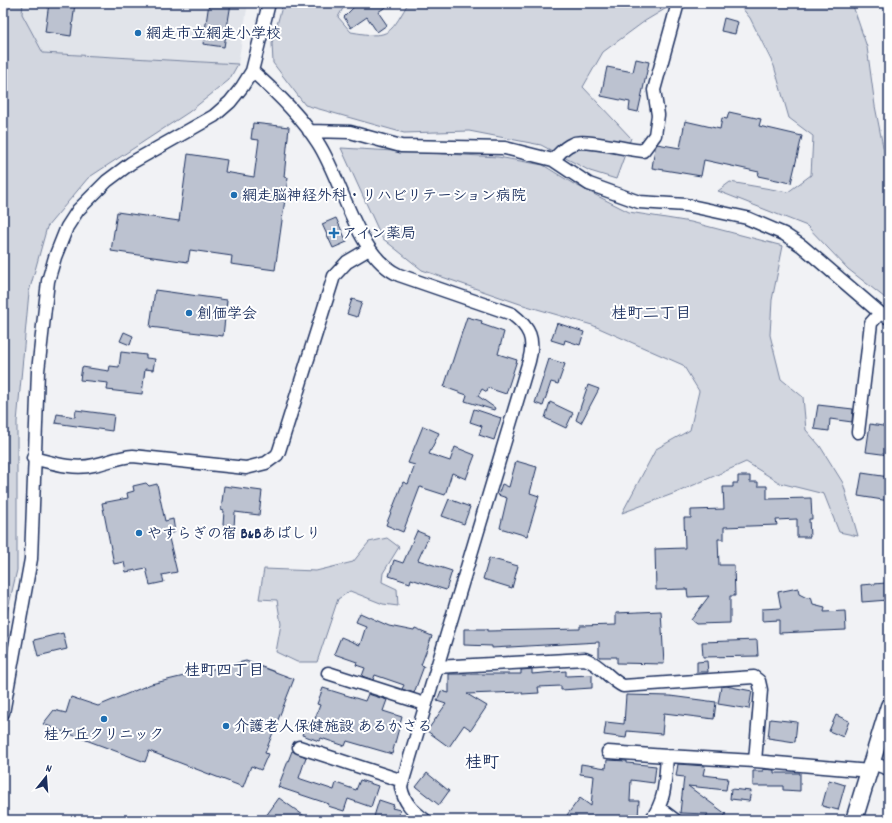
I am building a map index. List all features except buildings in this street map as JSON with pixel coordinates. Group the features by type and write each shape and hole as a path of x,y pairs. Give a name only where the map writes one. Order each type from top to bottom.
{"main road":[{"path":"854,820 888,713"}],"street":[{"path":"3,713 32,559 34,458 38,371 48,281 55,257 67,227 78,210 107,181 131,163 214,116 230,102 252,71 269,3"},
{"path":"553,160 562,150 573,143 594,143 628,150 643,151 655,135 658,115 654,90 678,3"},
{"path":"252,71 278,94 309,131 324,152 369,249 385,267 394,272 512,314 523,322 528,329 532,349 529,361 402,781 401,787 403,798 414,812 426,820"},
{"path":"309,131 350,132 401,146 505,148 553,160 589,184 639,202 686,205 721,212 747,218 784,234 807,250 884,316 871,323 858,432"},
{"path":"34,458 66,466 80,467 93,466 118,457 133,456 246,468 266,463 277,455 279,451 334,276 347,262 369,249"},
{"path":"436,667 585,659 597,666 614,681 623,686 754,677 759,681 761,690 755,761"},
{"path":"328,673 425,704"},
{"path":"299,747 402,781"},
{"path":"608,752 889,768"},
{"path":"651,820 659,808 664,794 667,756"},
{"path":"659,808 675,820"}],"shaded area":[{"path":"3,3 23,3 22,14 43,53 238,64 229,80 189,112 88,178 47,227 29,292 17,422 17,570 3,630"},
{"name":"網走市立網走小学校","path":"23,3 248,3 238,64 43,53 22,14"},
{"path":"283,3 346,3 338,17 351,32 380,35 386,33 396,24 407,5 411,3 675,3 645,21 603,52 583,87 631,138 616,179 590,171 541,145 469,131 404,133 305,105 273,63 272,43"},
{"path":"738,3 852,3 867,47 875,106 889,177 889,301 848,269 807,226 718,191 730,182 788,192 811,175 813,136 789,118 774,66 750,18"},
{"path":"341,148 498,157 543,165 572,183 629,212 691,222 783,246 772,300 770,335 781,379 803,397 806,430 820,446 843,483 858,536 839,532 824,494 780,483 746,462 678,492 622,513 656,449 690,430 699,391 683,365 592,325 520,304 422,270 382,238"},
{"path":"387,538 399,547 383,573 382,582 397,589 398,606 383,604 350,591 338,599 317,662 297,662 276,652 281,624 277,600 259,599 264,569 316,571 353,562 369,542"}],"railway":[{"path":"889,42 889,59"}],"place":[{"name":"網走市立網走小学校","path":"138,33"},
{"name":"網走脳神経外科・リハビリテーション病院","path":"234,195"},
{"name":"アイン薬局","path":"334,233"},
{"name":"創価学会","path":"189,313"},
{"name":"やすらぎの宿 B&Bあばしり","path":"139,533"},
{"name":"桂ケ丘クリニック","path":"104,719"},
{"name":"介護老人保健施設 あるかさる","path":"226,726"}],"district":[{"name":"桂町二丁目","path":"651,312"},
{"name":"桂町四丁目","path":"224,669"},
{"name":"桂町","path":"482,761"}]}
